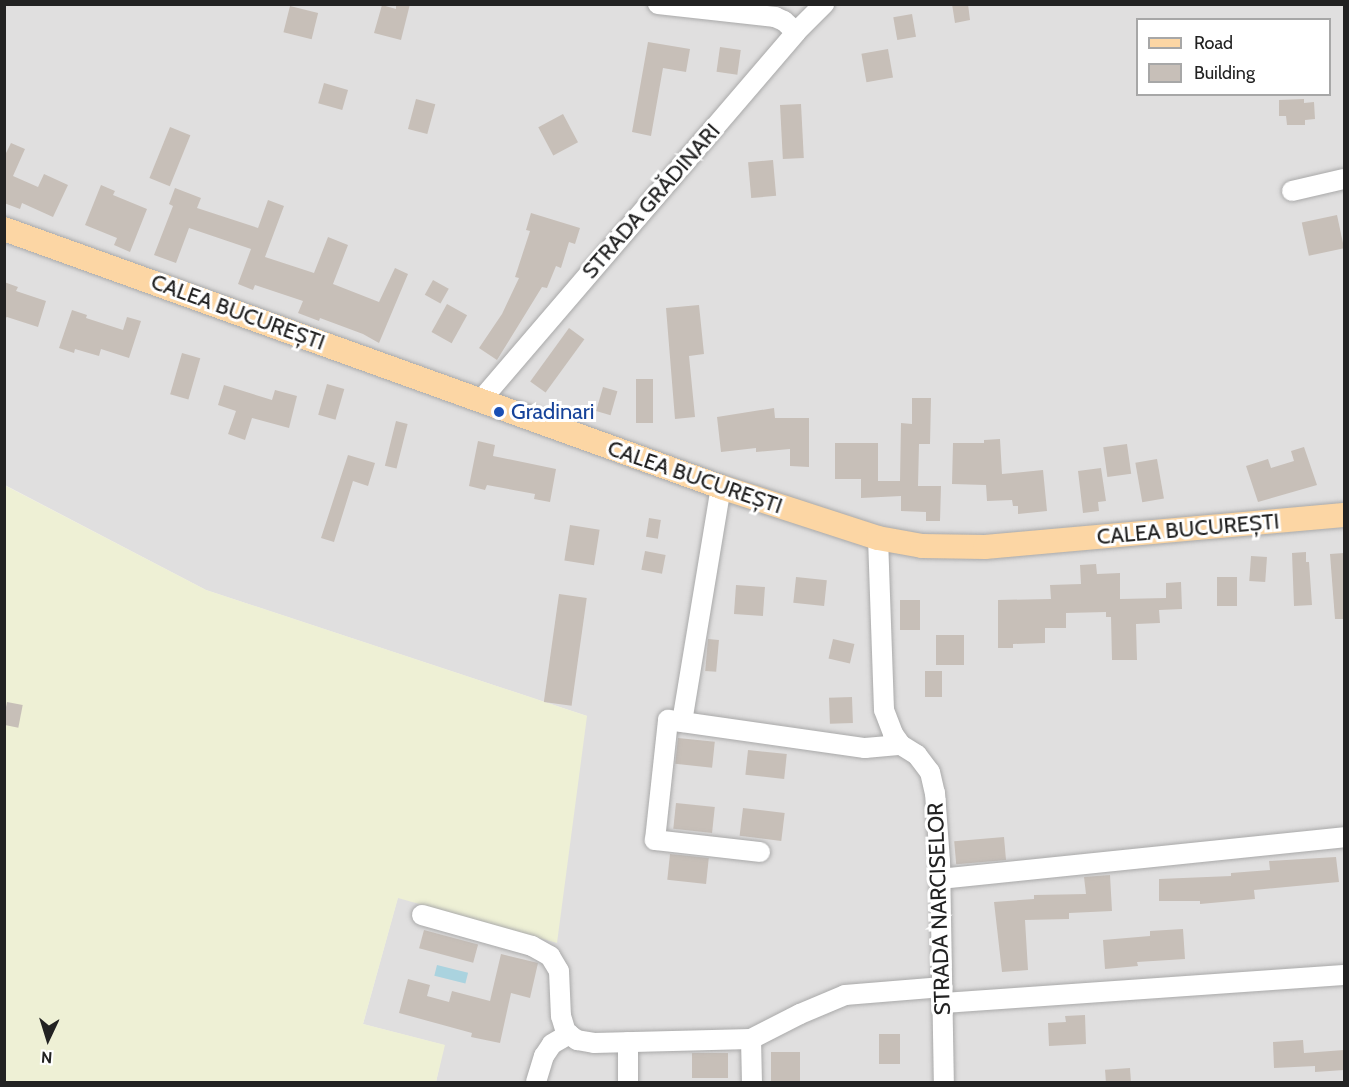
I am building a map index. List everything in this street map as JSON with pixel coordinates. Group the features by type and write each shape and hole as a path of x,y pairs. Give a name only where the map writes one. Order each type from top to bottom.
{"main road":[{"name":"CALEA BUCUREȘTI","path":"4,229 721,487 878,538 922,546 985,547 1344,515"}],"street":[{"path":"658,4 775,17 784,21 796,32"},
{"name":"STRADA GRĂDINARI","path":"482,400 796,32 824,4"},
{"path":"1292,191 1344,179"},
{"path":"682,722 721,487"},
{"name":"STRADA NARCISELOR","path":"878,538 884,710 890,729 901,745 917,755 930,772 938,825 944,1083"},
{"path":"760,852 655,840 668,720 865,748 901,745"},
{"path":"940,879 1344,837"},
{"path":"422,915 532,946 550,956 559,971 561,1016 566,1032 576,1040 594,1043 751,1039 817,1006 845,995 943,995 1344,975"},
{"path":"536,1083 544,1056 552,1044 569,1034"},
{"path":"751,1039 752,1083"},
{"path":"628,1042 628,1083"}],"shaded area":[{"path":"4,5 1344,5 1344,1082 436,1082 444,1045 363,1024 398,897 587,716 206,590 5,485"}],"green space":[{"path":"4,485 206,590 587,716 557,943 398,898 363,1024 445,1045 436,1082 5,1082"}],"water":[{"path":"437,965 468,973 465,983 434,976"}],"building":[{"path":"396,4 410,4 401,40 374,33 382,5 396,9"},
{"path":"952,4 968,4 970,20 955,23"},
{"path":"290,6 318,13 312,39 283,32"},
{"path":"912,14 916,37 897,40 893,17"},
{"path":"648,42 690,49 686,72 663,68 651,136 632,132"},
{"path":"720,47 741,50 737,75 717,72"},
{"path":"888,49 893,78 866,82 861,54"},
{"path":"324,83 348,90 342,110 318,103"},
{"path":"416,99 435,104 427,134 408,129"},
{"path":"1304,99 1304,103 1314,102 1315,119 1305,120 1305,125 1287,125 1286,116 1279,116 1279,100"},
{"path":"801,104 804,158 783,159 780,105"},
{"path":"563,114 578,142 553,155 538,127"},
{"path":"170,127 190,135 170,186 149,178"},
{"path":"11,143 25,149 13,176 38,187 44,174 68,185 53,217 22,203 20,209 4,203 4,157"},
{"path":"773,160 776,196 751,198 748,162"},
{"path":"101,185 115,191 113,195 147,209 130,252 114,245 117,238 85,225"},
{"path":"175,188 201,198 197,208 258,228 268,200 284,206 265,257 314,273 328,237 348,245 333,284 379,302 395,268 408,274 379,343 363,334 320,318 319,321 298,313 303,301 255,285 253,290 238,284 251,249 189,228 176,263 154,255 173,206 169,204"},
{"path":"531,213 580,228 575,244 569,242 561,268 556,266 547,288 542,287 497,360 479,348 502,314 519,278 515,277 530,231 526,230"},
{"path":"1337,215 1344,248 1309,256 1302,222"},
{"path":"433,280 449,289 441,304 425,295"},
{"path":"4,282 18,287 16,291 46,301 38,327 7,317 4,319"},
{"path":"447,304 467,315 452,343 431,332"},
{"path":"699,305 704,354 689,356 695,417 675,419 666,308"},
{"path":"72,310 87,315 86,318 123,330 127,317 141,321 129,358 101,349 99,356 75,349 74,353 59,348"},
{"path":"569,328 584,339 546,393 530,381"},
{"path":"182,353 200,358 188,400 170,394"},
{"path":"636,379 653,379 653,423 636,423"},
{"path":"327,384 344,389 335,420 318,415"},
{"path":"224,385 272,400 275,390 297,396 289,428 252,418 245,440 228,434 236,411 218,405"},
{"path":"603,387 617,391 611,415 596,411"},
{"path":"912,398 931,398 930,444 919,444 918,486 941,486 940,521 926,521 926,512 901,511 901,496 861,498 861,479 835,479 835,443 878,443 878,481 900,481 901,423 912,424"},
{"path":"774,408 775,418 809,418 809,467 790,466 790,449 756,452 756,448 721,452 717,417"},
{"path":"396,421 408,424 397,469 385,466"},
{"path":"1000,439 1002,474 1043,470 1047,511 1018,514 1018,506 1013,506 1012,500 987,501 986,485 952,484 953,443 984,443 984,440"},
{"path":"478,441 495,445 493,456 556,469 550,502 534,499 535,494 487,485 485,490 469,486"},
{"path":"1127,444 1131,474 1107,477 1103,447"},
{"path":"1304,447 1317,485 1258,502 1246,466 1268,459 1271,468 1294,461 1291,451"},
{"path":"348,455 375,463 368,486 353,481 334,542 321,538"},
{"path":"1157,459 1164,498 1142,502 1135,463"},
{"path":"1101,468 1106,501 1098,502 1099,511 1083,513 1078,471"},
{"path":"649,518 661,520 658,539 646,537"},
{"path":"570,525 600,530 594,565 564,561"},
{"path":"645,551 666,555 662,574 641,570"},
{"path":"1306,552 1306,562 1309,562 1312,605 1294,606 1292,553"},
{"path":"1344,553 1344,619 1335,619 1330,554"},
{"path":"1251,556 1267,557 1265,582 1249,581"},
{"path":"1096,564 1097,574 1120,573 1120,599 1166,598 1166,583 1181,582 1182,609 1159,610 1160,623 1136,624 1137,660 1112,660 1111,617 1106,617 1106,612 1066,613 1066,628 1045,628 1045,643 1013,644 1013,648 998,648 998,600 1051,599 1050,585 1081,584 1080,565"},
{"path":"796,577 827,580 824,606 793,603"},
{"path":"1217,577 1237,577 1237,606 1217,606"},
{"path":"736,585 765,587 763,616 734,614"},
{"path":"559,594 587,598 572,706 544,702"},
{"path":"900,600 920,600 920,630 900,630"},
{"path":"936,635 964,635 964,665 936,665"},
{"path":"708,639 719,640 716,672 705,671"},
{"path":"833,639 854,644 850,663 829,658"},
{"path":"925,671 942,671 942,697 925,697"},
{"path":"852,697 853,723 830,724 829,698"},
{"path":"7,702 23,705 18,728 4,725"},
{"path":"678,738 715,742 712,768 675,764"},
{"path":"748,750 787,754 784,779 745,775"},
{"path":"676,803 715,807 712,833 673,829"},
{"path":"743,808 785,813 781,841 740,836"},
{"path":"1004,837 1006,860 956,864 954,841"},
{"path":"670,854 709,858 706,884 667,880"},
{"path":"1336,857 1339,882 1254,890 1255,899 1200,904 1200,901 1159,901 1159,879 1231,876 1231,873 1270,870 1269,861"},
{"path":"1110,875 1112,911 1069,913 1069,919 1025,920 1028,970 1002,972 994,902 1034,899 1034,895 1086,894 1084,877"},
{"path":"1183,929 1185,959 1137,962 1138,966 1105,969 1103,940 1150,936 1150,931"},
{"path":"424,930 478,944 473,963 419,948"},
{"path":"501,954 538,963 530,998 511,993 500,1043 471,1037 472,1033 399,1013 408,979 430,985 427,996 449,1002 452,991 490,1001"},
{"path":"1085,1015 1086,1044 1049,1046 1048,1023 1066,1022 1065,1016"},
{"path":"879,1034 900,1034 900,1064 879,1064"},
{"path":"1303,1040 1304,1053 1344,1050 1344,1070 1315,1072 1315,1066 1274,1068 1273,1042"},
{"path":"771,1052 800,1052 800,1082 771,1082"},
{"path":"692,1053 728,1053 728,1078 692,1078"},
{"path":"1130,1068 1131,1082 1106,1082 1105,1070"}],"place":[{"name":"Gradinari","path":"499,412"}]}
